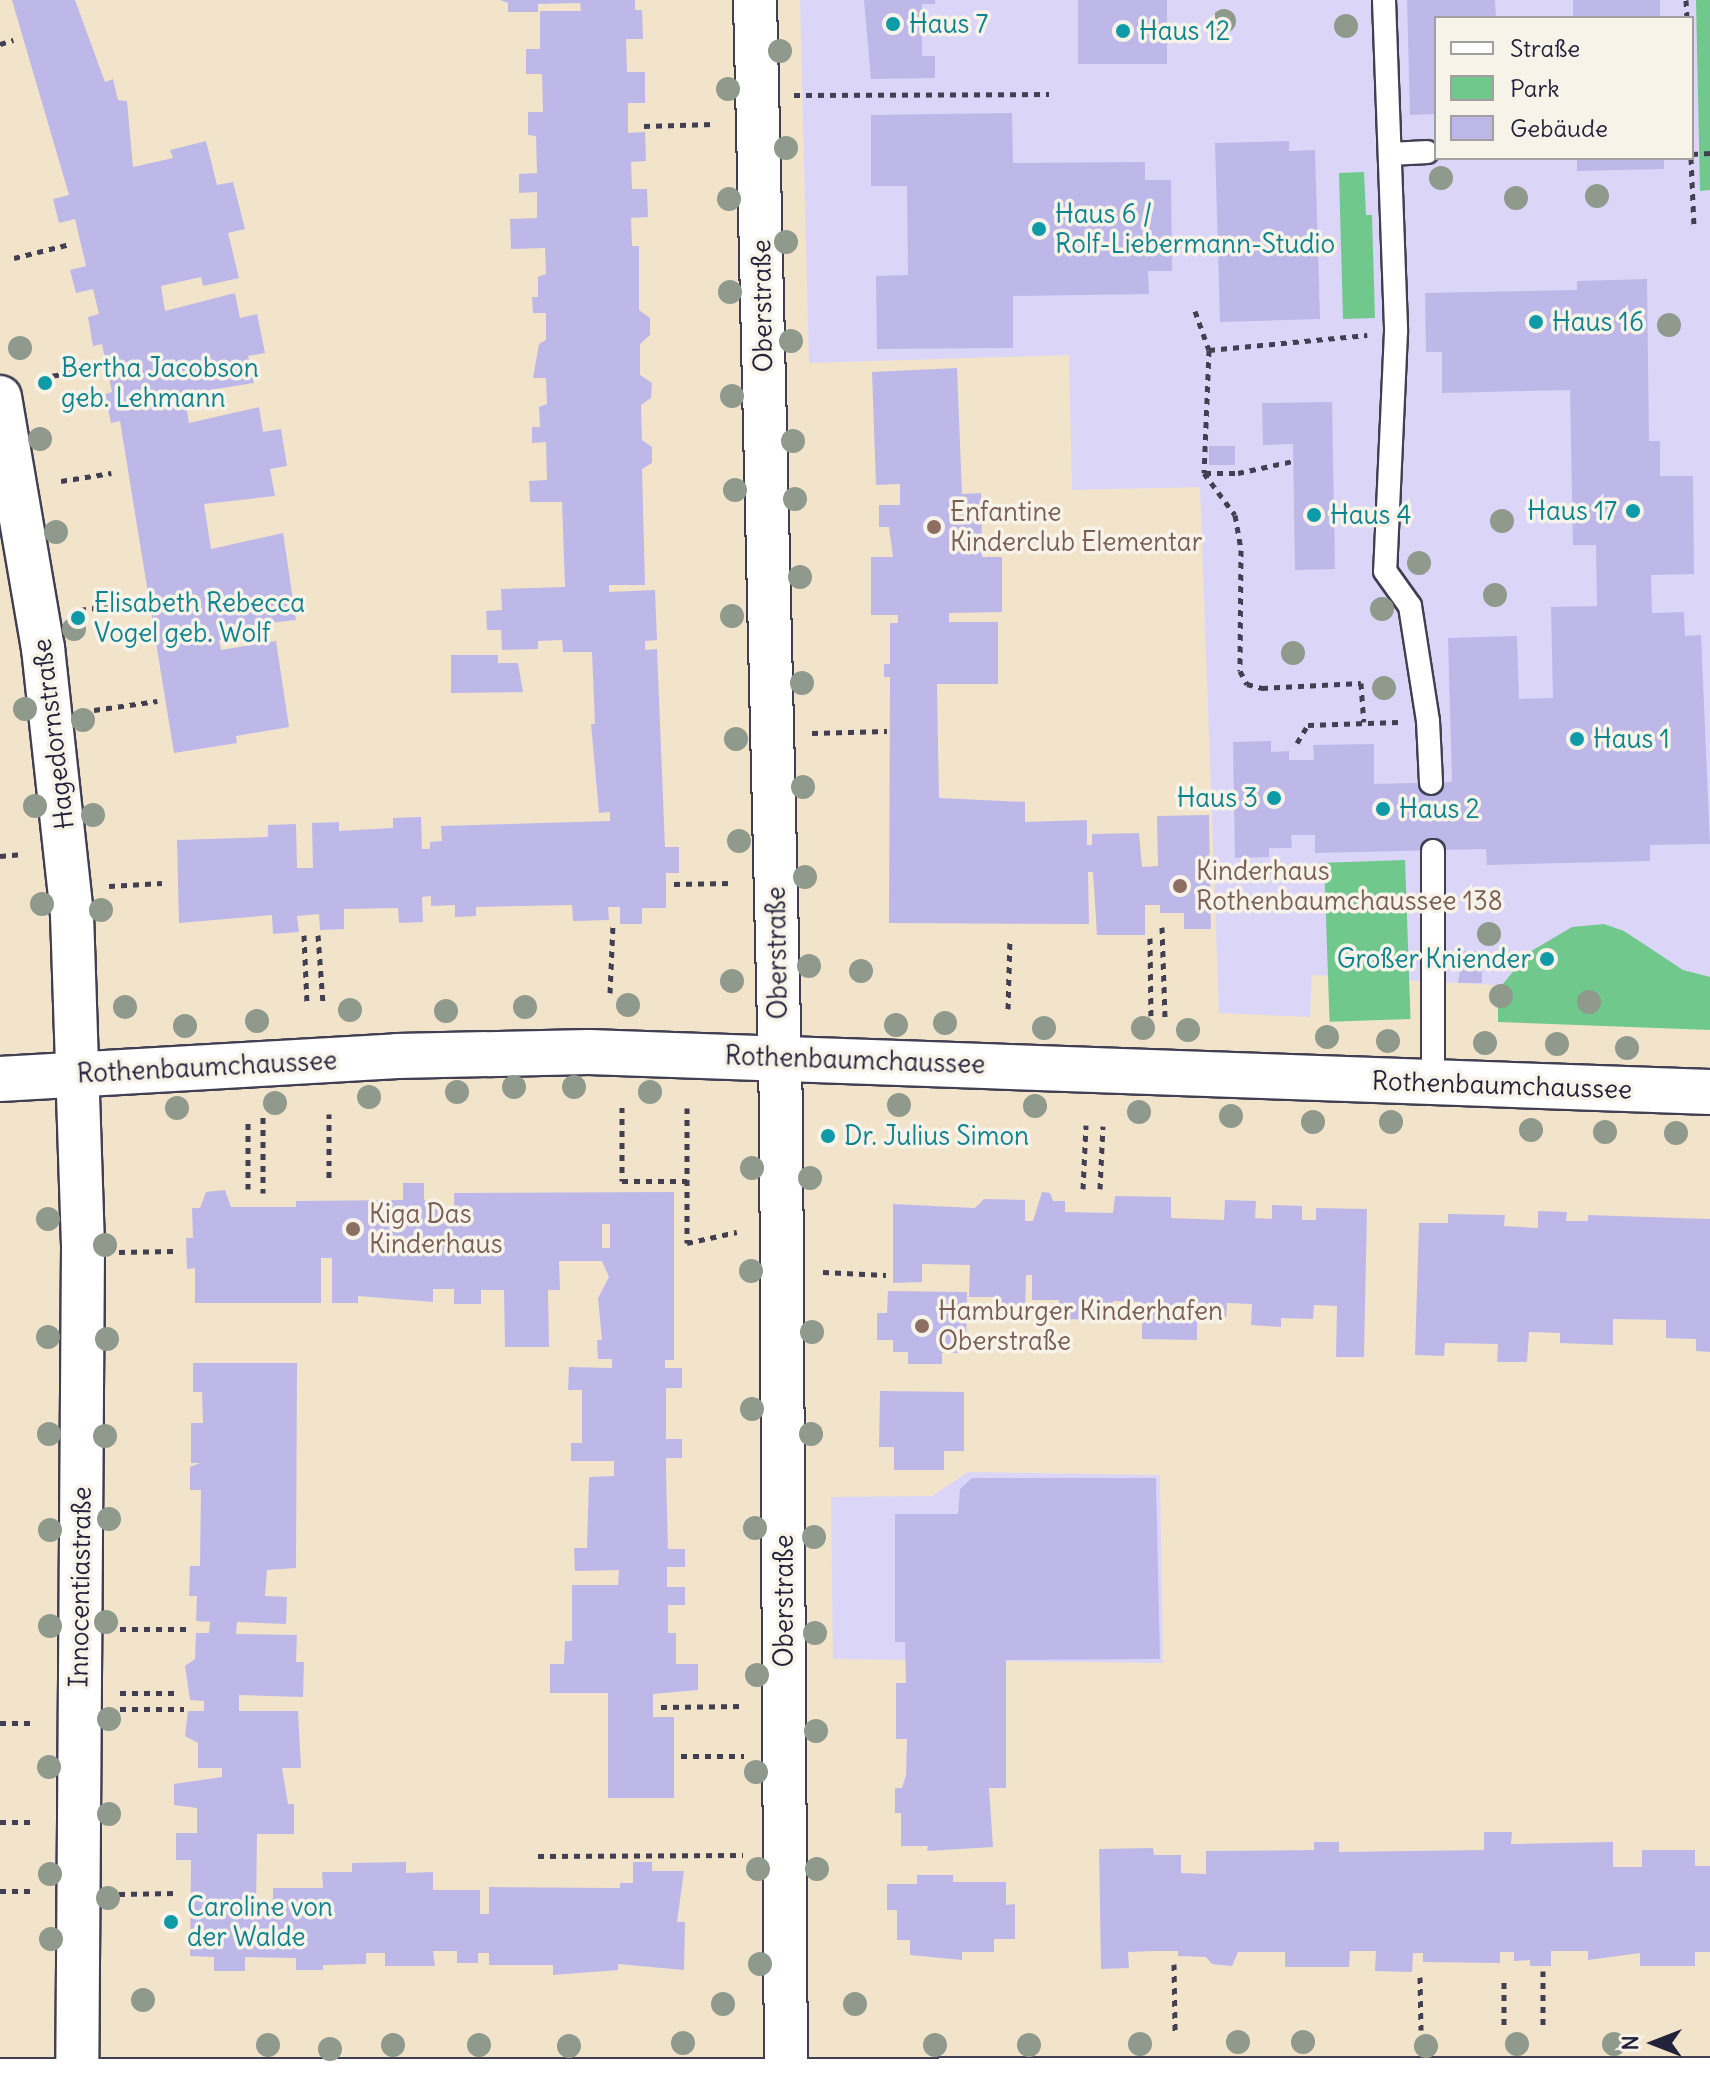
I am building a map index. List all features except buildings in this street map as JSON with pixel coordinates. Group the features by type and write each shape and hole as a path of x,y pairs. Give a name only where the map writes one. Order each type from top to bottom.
{"main road":[{"name":"Rothenbaumchaussee","path":"0,1079 510,1051 780,1057 1710,1092"},
{"path":"0,2081 77,2090 786,2090 1710,2080"}],"street":[{"name":"Oberstraße","path":"755,0 780,1057 786,2090"},
{"name":"Hagedornstraße","path":"0,397 32,575 59,782 72,914 78,1075"},
{"name":"Innocentiastraße","path":"77,2090 83,1248 78,1075"}],"lane":[{"path":"1384,0 1396,332 1385,571 1410,606 1428,721 1431,783"},
{"path":"1391,154 1427,152"},
{"path":"1433,851 1433,1082"}],"path":[{"path":"0,44 13,40"},
{"path":"757,95 1049,94"},
{"path":"644,126 714,124"},
{"path":"1692,160 1694,228"},
{"path":"14,258 70,244"},
{"path":"1195,311 1209,350 1204,473 1235,515 1241,550 1237,642 1247,684 1262,688 1361,683 1364,722"},
{"path":"1209,350 1396,332"},
{"path":"41,378 88,369"},
{"path":"1204,473 1238,473 1293,461"},
{"path":"61,481 111,473"},
{"path":"80,610 134,602"},
{"path":"94,710 157,701"},
{"path":"1297,743 1308,725 1428,721"},
{"path":"812,733 887,731"},
{"path":"0,856 23,854"},
{"path":"109,886 162,883"},
{"path":"674,884 732,883"},
{"path":"610,993 613,924"},
{"path":"1162,927 1165,1017"},
{"path":"304,935 307,1003"},
{"path":"318,935 323,1003"},
{"path":"1008,1009 1010,938"},
{"path":"1150,938 1151,1016"},
{"path":"622,1107 622,1181 687,1181"},
{"path":"687,1108 687,1243 737,1232"},
{"path":"329,1114 329,1178"},
{"path":"263,1117 263,1193"},
{"path":"248,1118 248,1189"},
{"path":"1083,1189 1086,1125"},
{"path":"1100,1189 1103,1126"},
{"path":"118,1252 173,1251"},
{"path":"823,1272 886,1275"},
{"path":"120,1629 192,1629"},
{"path":"120,1693 180,1693"},
{"path":"661,1707 743,1706"},
{"path":"120,1709 184,1709"},
{"path":"0,1723 36,1723"},
{"path":"681,1756 744,1756"},
{"path":"0,1822 36,1822"},
{"path":"538,1856 743,1855"},
{"path":"0,1891 36,1891"},
{"path":"119,1894 176,1893"},
{"path":"1174,1964 1175,2031"},
{"path":"1543,1971 1543,2029"},
{"path":"1420,1977 1421,2030"},
{"path":"1504,1982 1504,2030"}],"shaded area":[{"path":"800,0 1710,0 1710,997 1312,975 1310,1017 1219,1013 1200,487 1072,490 1069,355 809,363"},
{"path":"968,1472 1160,1475 1163,1663 833,1659 831,1497 932,1496"}],"green space":[{"path":"1696,0 1710,0 1710,190 1700,191"},
{"path":"1364,172 1366,215 1372,215 1375,318 1343,319 1339,173"},
{"path":"1405,860 1411,1019 1330,1022 1324,863"},
{"path":"1604,924 1624,931 1683,970 1710,977 1710,1030 1498,1022 1498,990 1528,953 1572,927"}],"place":[{"name":"Haus 7","path":"893,24"},
{"name":"Haus 12","path":"1123,31"},
{"name":"Haus 6 / Rolf-Liebermann-Studio","path":"1039,229"},
{"name":"Haus 16","path":"1536,322"},
{"name":"Bertha Jacobson geb. Lehmann","path":"45,383"},
{"name":"Haus 17","path":"1633,511"},
{"name":"Haus 4","path":"1314,515"},
{"name":"Enfantine Kinderclub Elementar","path":"934,527"},
{"name":"Elisabeth Rebecca Vogel geb. Wolf","path":"78,618"},
{"name":"Haus 1","path":"1577,739"},
{"name":"Haus 3","path":"1274,798"},
{"name":"Haus 2","path":"1383,809"},
{"name":"Kinderhaus Rothenbaumchaussee 138","path":"1180,886"},
{"name":"Großer Kniender","path":"1547,959"},
{"name":"Dr. Julius Simon","path":"828,1136"},
{"name":"Kiga Das Kinderhaus","path":"353,1229"},
{"name":"Hamburger Kinderhafen Oberstraße","path":"922,1326"},
{"name":"Caroline von der Walde","path":"171,1922"}]}
